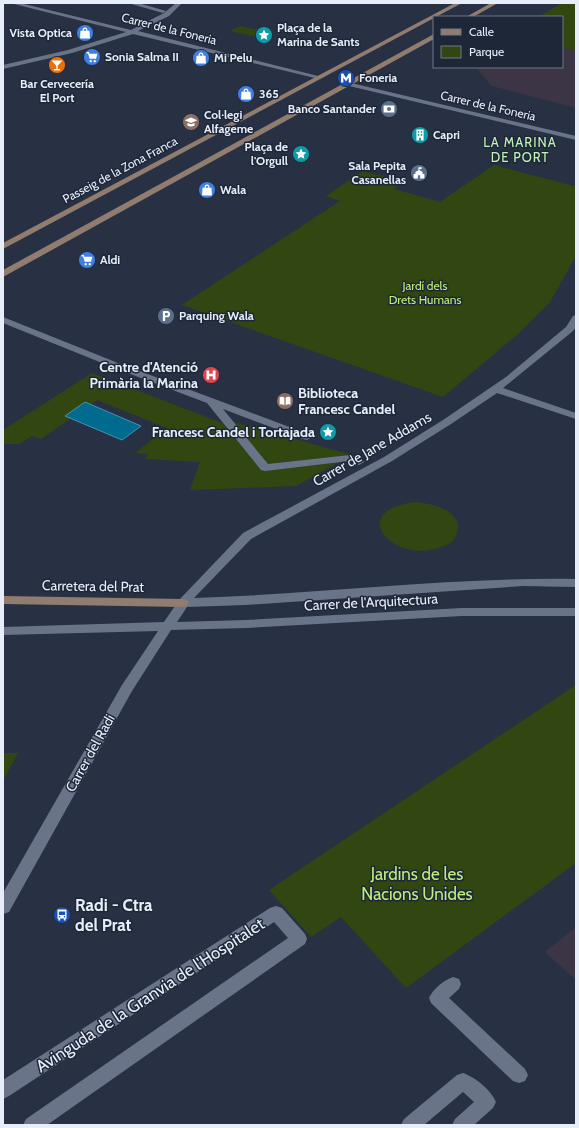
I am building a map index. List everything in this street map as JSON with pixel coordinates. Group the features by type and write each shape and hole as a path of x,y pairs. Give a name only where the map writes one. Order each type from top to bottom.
{"main road":[{"name":"Passeig de la Zona Franca","path":"434,16 459,3"},
{"path":"471,16 495,3"},
{"name":"Passeig de la Zona Franca","path":"3,246 433,17"},
{"path":"3,274 433,37"},
{"path":"319,77 347,84"},
{"name":"Carretera del Prat","path":"3,600 183,603"}],"street":[{"name":"Carrer de la Foneria","path":"13,3 319,77"},
{"path":"131,3 163,11"},
{"path":"3,67 78,50 133,32 157,20 176,8 179,3"},
{"name":"Carrer de la Foneria","path":"347,84 576,138"},
{"name":"Carrer de Jane Addams","path":"183,603 247,536 388,460 496,389 570,329 576,318"},
{"path":"3,320 307,437"},
{"path":"496,389 576,416"},
{"path":"210,400 265,468 350,458 359,462"},
{"name":"Carrer de l'Arquitectura","path":"183,603 245,601 523,582 576,583"},
{"name":"Carrer del Radi","path":"3,907 127,688 183,603"},
{"name":"Carrer de l'Arquitectura","path":"168,625 246,624 462,612 576,612"},
{"path":"3,631 168,625"},
{"name":"Avinguda de la Granvia de l'Hospitalet","path":"3,1090 276,913 299,940 32,1125"},
{"path":"453,984 437,998 519,1075"},
{"path":"410,1125 463,1081 487,1102 460,1125"}],"shaded area":[{"path":"563,48 576,50 576,108 492,86 476,68 563,68"},
{"path":"576,927 576,980 545,952"}],"green space":[{"path":"561,3 576,3 576,50 563,48 563,16 541,16"},
{"path":"240,26 273,33 263,38 230,31"},
{"name":"Jardí dels Drets Humans","path":"494,165 574,186 576,184 576,256 550,302 517,335 443,397 182,305 340,201 326,196 363,171 389,178 383,182 397,186 394,189 440,202"},
{"path":"92,373 222,423 261,469 341,461 296,486 190,490 200,462 145,459 148,454 135,453 167,428 97,400 41,439 32,436 19,444 3,444 3,430"},
{"path":"234,422 352,455 267,464"},
{"path":"416,502 437,506 451,514 456,519 458,525 457,532 452,542 427,550 410,550 395,544 384,536 380,525 383,515 394,507"},
{"name":"Jardins de les Nacions Unides","path":"576,685 576,863 406,988 341,917 311,937 269,890"},
{"path":"3,753 18,753 3,781"}],"water":[{"path":"85,402 141,426 122,440 65,416"}],"place":[{"name":"Vista Optica","path":"85,33"},
{"name":"Plaça de la Marina de Sants","path":"264,35"},
{"name":"Sonia Salma II","path":"92,57"},
{"name":"Mi Pelu","path":"201,58"},
{"name":"Bar Cervecería El Port","path":"57,65"},
{"name":"Foneria","path":"346,78"},
{"name":"365","path":"246,94"},
{"name":"Banco Santander","path":"389,109"},
{"name":"Col·legi Alfageme","path":"191,122"},
{"name":"Capri","path":"420,135"},
{"name":"Plaça de l'Orgull","path":"301,154"},
{"name":"Sala Pepita Casanellas","path":"419,173"},
{"name":"Wala","path":"207,190"},
{"name":"Aldi","path":"87,260"},
{"name":"Parquing Wala","path":"166,316"},
{"name":"Centre d'Atenció Primària la Marina","path":"211,375"},
{"name":"Biblioteca Francesc Candel","path":"285,401"},
{"name":"Francesc Candel i Tortajada","path":"328,432"},
{"name":"Radi - Ctra del Prat","path":"62,915"}],"district":[{"name":"LA MARINA DE PORT","path":"520,150"}]}
